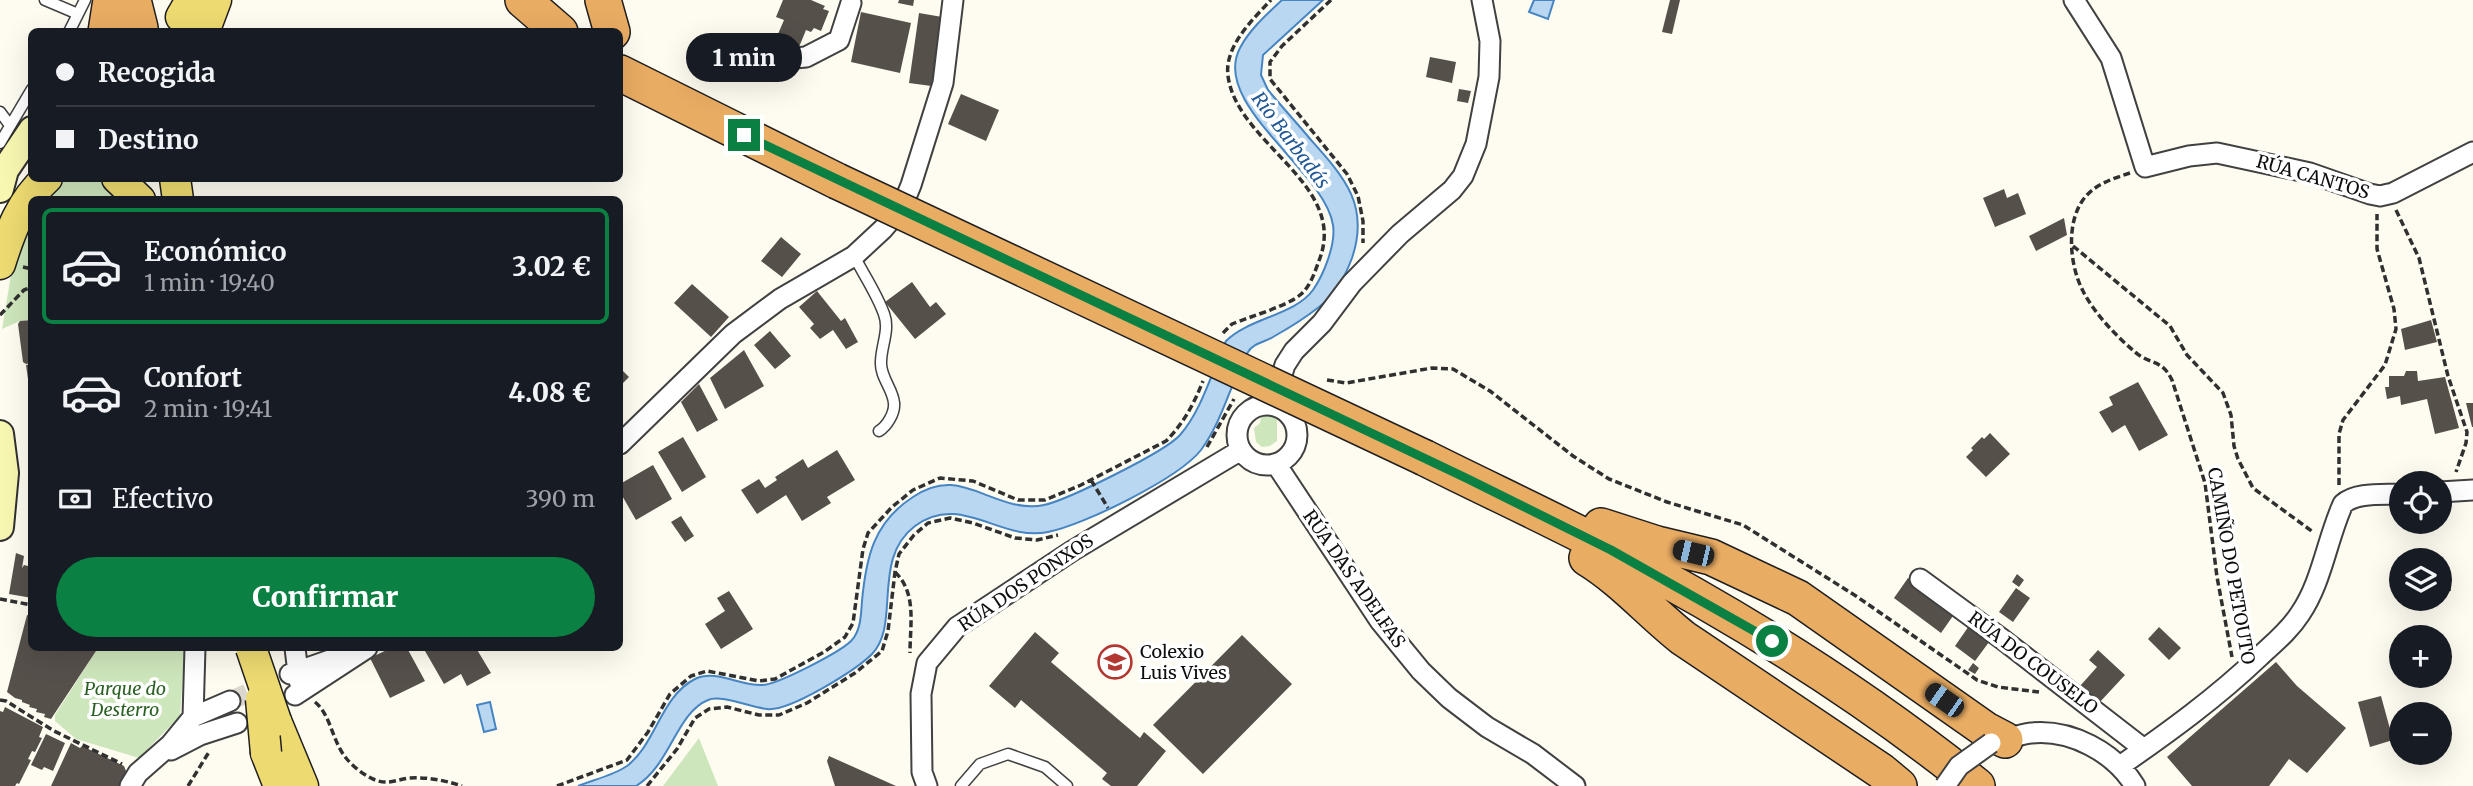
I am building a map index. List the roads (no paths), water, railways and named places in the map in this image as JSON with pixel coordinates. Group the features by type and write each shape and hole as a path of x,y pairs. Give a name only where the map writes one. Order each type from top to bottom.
{"highway":[{"path":"111,0 147,19"},
{"path":"523,0 555,28"},
{"path":"603,0 611,28"},
{"path":"623,50 630,60 674,100"},
{"path":"623,74 837,181 1425,458 1611,550 1772,641 1929,748 1977,786"},
{"path":"1486,488 1657,544 1711,557 1798,598 1986,730 1998,742"},
{"path":"1486,488 1541,530 1606,570 1657,618 1683,638 1881,771 1899,786"}],"main road":[{"path":"147,19 216,0"},
{"path":"29,196 43,182"},
{"path":"121,182 136,196"},
{"path":"0,264 20,211 28,198"},
{"path":"252,651 276,721 303,786"},
{"path":"260,678 266,753 279,786"}],"street":[{"path":"623,441 733,334 780,299 853,256 883,229 902,207 943,83 953,0"},
{"path":"1272,405 1285,365 1294,352 1322,323 1352,283 1400,234 1452,190 1468,167 1480,129 1490,68 1490,41 1482,0"},
{"name":"RÚA CANTOS","path":"2074,0 2111,58 2145,167 2206,153 2227,154 2310,173 2383,195 2473,152"},
{"path":"772,60 806,57 839,40 850,1"},
{"path":"0,189 20,127"},
{"path":"0,209 28,164"},
{"path":"1272,405 1289,415 1297,433 1292,452 1276,464 1259,464 1241,450 1237,431 1240,422 1253,408 1272,405"},
{"path":"0,434 5,473 0,527"},
{"name":"RÚA DOS PONXOS","path":"927,786 922,772 921,694 927,663 957,627 1072,551 1241,450"},
{"name":"RÚA DAS ADELFAS","path":"1276,464 1380,621 1420,670 1449,698 1478,720 1533,754 1575,786"},
{"path":"2452,492 2473,490"},
{"path":"2120,766 2179,725 2237,678 2287,631 2301,613 2311,592 2343,504 2349,499 2361,496 2389,495"},
{"name":"RÚA DO COUSELO","path":"1920,579 2144,749"},
{"path":"193,718 195,651"},
{"path":"352,651 299,662 301,699 362,651"},
{"path":"134,779 170,745 193,718 230,701"},
{"path":"134,779 182,744 237,723"},
{"path":"1945,786 1959,766 1998,742 2030,733 2056,734 2094,746 2120,766 2135,786"}],"lane":[{"path":"45,0 147,19"},
{"path":"85,0 147,19"},
{"path":"93,28 147,19"},
{"path":"0,143 20,127 28,102"},
{"path":"0,112 20,127"},
{"path":"853,256 886,316 886,338 880,364 894,402 893,413 879,431"},
{"path":"961,786 980,764 1008,754 1045,767 1067,786"}],"water":[{"name":"Río Barbadás","path":"1282,0 1323,0 1263,55 1261,75 1268,90 1334,167 1351,193 1358,222 1357,239 1346,272 1330,297 1297,323 1250,349 1215,427 1201,450 1173,474 1130,499 1064,528 1030,533 948,514 932,517 915,526 902,540 894,556 885,626 880,641 864,661 822,689 777,708 767,709 721,699 708,700 688,716 657,766 636,786 578,786 610,775 637,757 674,697 695,679 711,676 754,685 770,684 835,653 851,641 860,622 866,570 874,542 889,518 913,497 927,489 951,485 1013,504 1040,506 1115,475 1180,435 1201,402 1226,341 1247,327 1295,305 1313,290 1328,259 1333,241 1333,225 1325,204 1311,182 1254,114 1241,92 1235,69 1244,41"},
{"path":"1534,0 1554,0 1548,19 1529,12"},
{"path":"490,702 496,729 484,732 477,705"}],"tunnel":[{"path":"230,701 290,674"}],"place":[{"name":"Colexio Luis Vives","path":"1115,662"}],"park label":[{"name":"Parque do Desterro","path":"125,699"}]}
